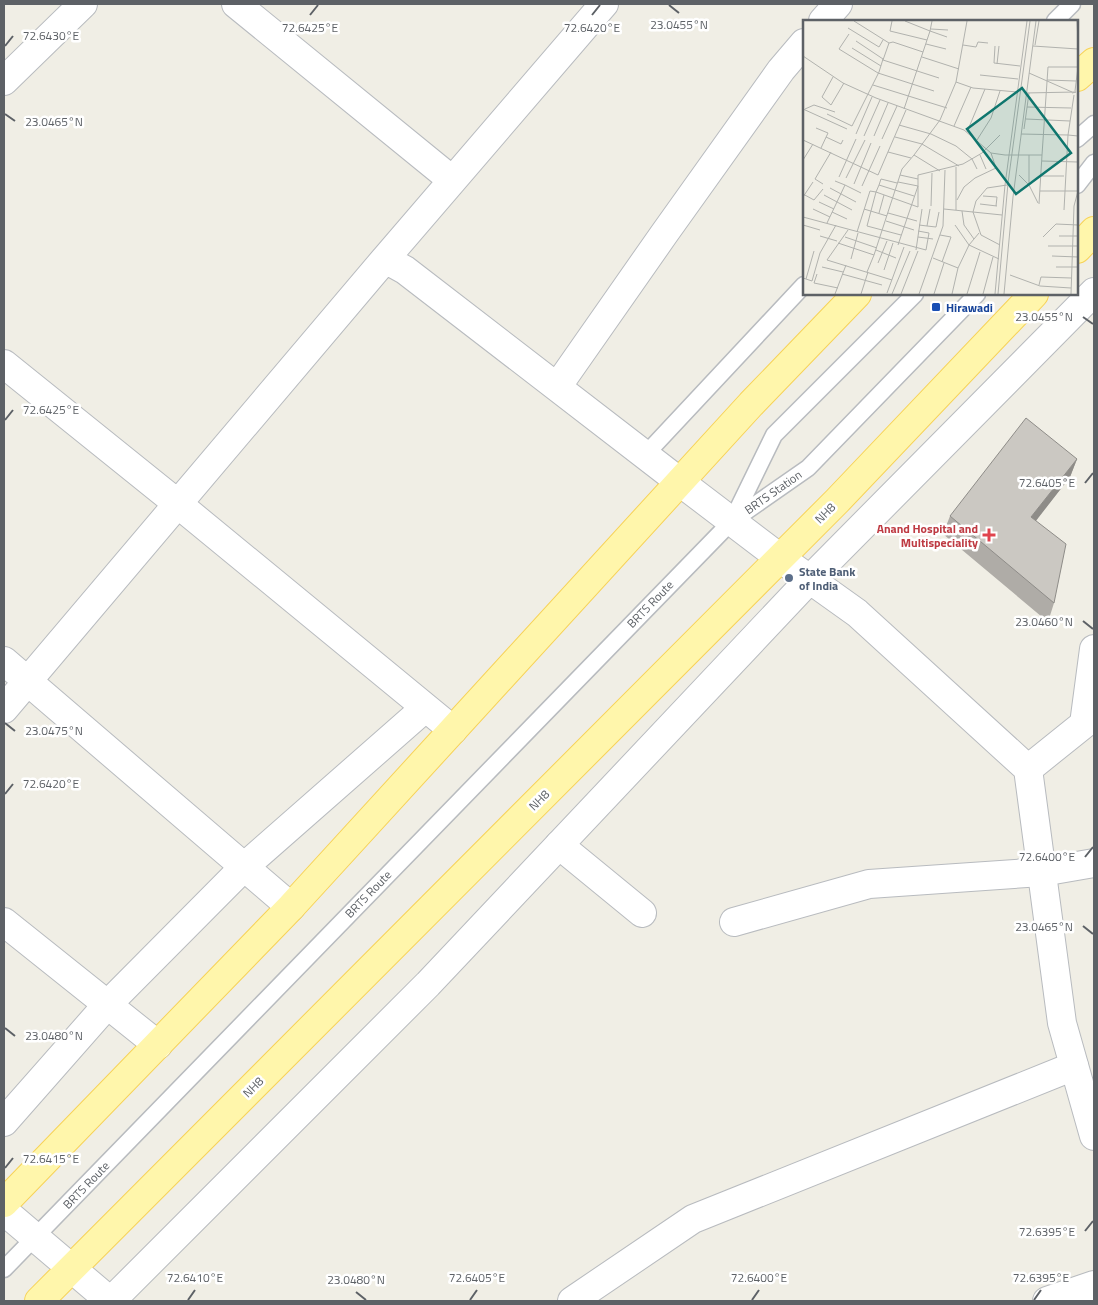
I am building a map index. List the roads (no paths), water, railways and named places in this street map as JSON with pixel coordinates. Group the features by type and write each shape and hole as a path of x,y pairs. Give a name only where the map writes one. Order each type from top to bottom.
{"main road":[{"path":"1078,76 1094,62"},
{"path":"1078,248 1094,231"},
{"path":"4,1203 291,907 751,404 856,295"},
{"name":"NH8","path":"39,1301 844,494 1033,295"}],"street":[{"path":"4,81 83,4"},
{"path":"236,4 452,180"},
{"path":"4,709 603,4"},
{"path":"824,20 838,4"},
{"path":"844,4 847,20"},
{"path":"557,387 770,86 803,44"},
{"path":"385,259 404,270 780,558 857,613 1028,769 1062,1023 1094,1136"},
{"path":"4,1211 110,1301 428,984 810,579 1094,292"},
{"path":"4,364 453,730"},
{"path":"1028,769 1084,724 1094,649"},
{"path":"4,661 291,907"},
{"path":"4,1122 107,1005 244,868 425,708"},
{"path":"559,845 642,913"},
{"path":"734,922 869,884 1042,872 1094,863"},
{"path":"4,922 158,1044"},
{"path":"572,1301 693,1219 1074,1066"},
{"path":"1047,1301 1094,1285"}],"lane":[{"path":"1056,20 1072,4"},
{"path":"1078,138 1094,124"},
{"path":"1078,184 1094,163"},
{"path":"645,455 803,287"},
{"name":"BRTS Station","path":"732,521 774,435 914,295"},
{"name":"BRTS Station","path":"732,521 808,468 976,295"},
{"name":"BRTS Route","path":"4,1268 732,521"}],"place":[{"name":"Hirawadi","path":"936,307"},
{"name":"Anand Hospital and Multispeciality","path":"989,535"},
{"name":"State Bank of India","path":"789,578"}]}
